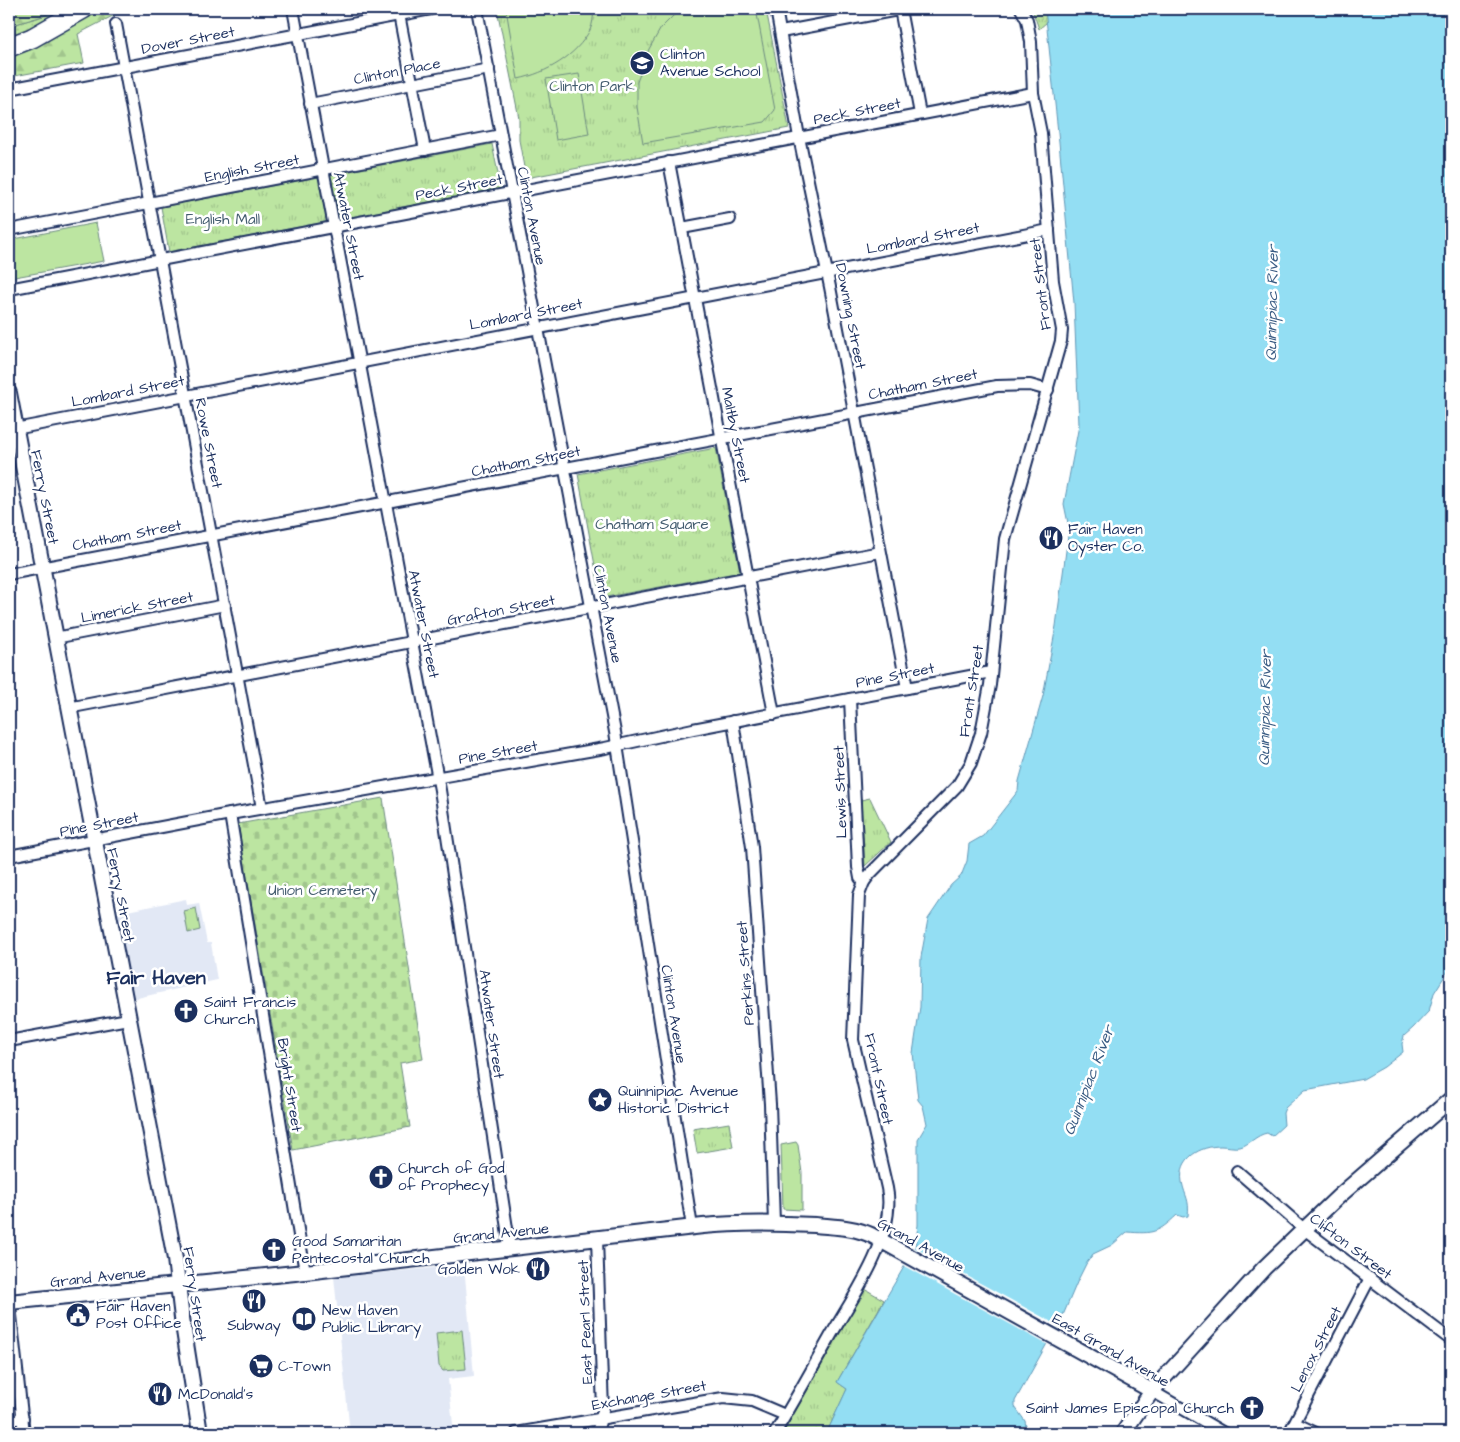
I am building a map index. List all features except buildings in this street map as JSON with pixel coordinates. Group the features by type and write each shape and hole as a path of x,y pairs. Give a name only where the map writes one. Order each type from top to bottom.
{"highway":[{"path":"9,47 32,38 83,9"}],"main road":[{"name":"Ferry Street","path":"9,393 12,429 42,568 174,1253 200,1433"},
{"path":"1123,1433 1152,1391 1301,1227 1451,1099"},
{"name":"Grand Avenue","path":"9,1300 305,1272 738,1223 774,1223 850,1228 865,1232 981,1296"},
{"name":"East Grand Avenue","path":"981,1296 1152,1391"}],"street":[{"name":"Atwater Street","path":"293,9 438,778 454,872 510,1248"},
{"name":"Dover Street","path":"9,89 298,34 399,12 431,9"},
{"name":"Clinton Avenue","path":"477,9 566,468 617,745 692,1227"},
{"name":"Downing Street","path":"776,9 799,137 855,413 907,688"},
{"path":"781,32 902,9 920,114"},
{"name":"Front Street","path":"775,1433 870,1265 881,1241 888,1214 889,1197 853,1040 859,894 864,882 950,794 962,778 977,746 987,704 1005,540 1059,352 1062,330 1053,281 1041,133 1033,93 1031,37 1027,20 1021,9"},
{"path":"399,12 425,150"},
{"name":"Rowe Street","path":"116,24 262,808"},
{"name":"Clinton Place","path":"310,104 489,69"},
{"name":"Peck Street","path":"9,289 1033,93"},
{"name":"English Street","path":"9,230 501,135"},
{"name":"Maltby Street","path":"669,162 774,714"},
{"path":"682,228 730,219"},
{"name":"Lombard Street","path":"12,429 1049,230"},
{"name":"Chatham Street","path":"9,574 211,534 386,503 997,386 1030,385 1048,390"},
{"name":"Grafton Street","path":"68,708 880,552"},
{"name":"Limerick Street","path":"55,638 225,605"},
{"name":"Pine Street","path":"9,856 262,808 617,745 991,672"},
{"name":"Lewis Street","path":"850,699 858,867 860,878 864,882"},
{"name":"Perkins Street","path":"733,722 752,847 770,1104 774,1223"},
{"name":"Bright Street","path":"230,814 305,1272"},
{"path":"9,1041 128,1020"},
{"name":"Clifton Street","path":"1238,1170 1301,1227 1451,1340"},
{"name":"East Pearl Street","path":"597,1433 603,1410 598,1238"},
{"name":"Lenox Street","path":"1289,1433 1370,1278"},
{"path":"9,1300 24,1433"},
{"name":"East Grand Avenue","path":"1152,1391 1224,1433"},
{"name":"Exchange Street","path":"516,1433 723,1398 752,1401 786,1415"},
{"path":"9,1420 23,1418"},
{"path":"1295,1423 1316,1433"}],"shaded area":[{"path":"186,899 187,905 199,903 207,943 211,943 217,980 124,1001 108,915"},
{"path":"464,1265 474,1376 448,1379 454,1433 350,1433 334,1277"}],"green space":[{"path":"9,9 58,9 43,16 9,26"},
{"path":"58,9 74,9 9,41 9,26 43,16"},
{"path":"99,9 126,9 78,34 84,63 9,77 9,56 55,34"},
{"name":"Clinton Park","path":"497,9 766,9 789,128 526,178 519,140 519,118"},
{"path":"506,9 594,9 594,11 590,30 577,48 550,68 518,79"},
{"path":"680,9 756,9 775,110 765,122 643,143 637,107 637,82 649,49 661,28"},
{"path":"1032,9 1045,9 1047,22 1039,29"},
{"path":"579,74 589,134 556,140 546,79"},
{"name":"English Mall","path":"492,144 501,188 169,252 161,207"},
{"path":"96,223 104,261 9,278 9,240"},
{"name":"Chatham Square","path":"716,448 740,572 601,598 578,474"},
{"name":"Union Cemetery","path":"383,798 423,1059 400,1063 410,1127 293,1150 238,824"},
{"path":"870,798 891,842 865,866 861,800"},
{"path":"196,908 200,930 188,933 184,911"},
{"path":"729,1123 733,1147 697,1153 693,1129"},
{"path":"796,1142 802,1173 802,1210 783,1209 781,1145"},
{"path":"865,1289 884,1300 837,1382 847,1389 828,1430 832,1433 783,1433"},
{"path":"462,1330 466,1369 443,1371 439,1366 436,1333"}],"water":[{"name":"Quinnipiac River","path":"1045,9 1451,9 1451,966 1434,993 1429,1011 1404,1036 1403,1052 1384,1067 1363,1079 1305,1090 1285,1108 1283,1113 1284,1125 1272,1136 1267,1133 1240,1147 1221,1146 1198,1151 1183,1166 1182,1182 1188,1202 1188,1216 1177,1215 1165,1226 1155,1231 1143,1233 1127,1232 1112,1245 1093,1254 1078,1280 1064,1313 1015,1401 1015,1407 1025,1421 1027,1433 832,1433 828,1430 847,1389 837,1382 915,1248 918,1225 918,1139 927,1124 923,1106 918,1100 913,1053 920,1007 921,957 928,919 951,885 961,876 967,861 969,844 983,836 1018,791 1019,781 1043,696 1056,626 1069,528 1064,504 1079,425 1074,303"}],"pier":[{"path":"912,1246 1059,1326 1048,1345 902,1265"}],"place":[{"name":"Clinton Avenue School","path":"642,63"},
{"name":"Fair Haven Oyster Co.","path":"1051,538"},
{"name":"Saint Francis Church","path":"186,1011"},
{"name":"Quinnipiac Avenue Historic District","path":"600,1100"},
{"name":"Church of God of Prophecy","path":"381,1177"},
{"name":"Good Samaritan Pentecostal Church","path":"274,1250"},
{"name":"Golden Wok","path":"538,1269"},
{"name":"Subway","path":"254,1301"},
{"name":"Fair Haven Post Office","path":"78,1315"},
{"name":"New Haven Public Library","path":"304,1319"},
{"name":"C-Town","path":"261,1366"},
{"name":"McDonald's","path":"160,1394"},
{"name":"Saint James Episcopal Church","path":"1252,1408"}],"district":[{"name":"Fair Haven","path":"156,977"}]}
